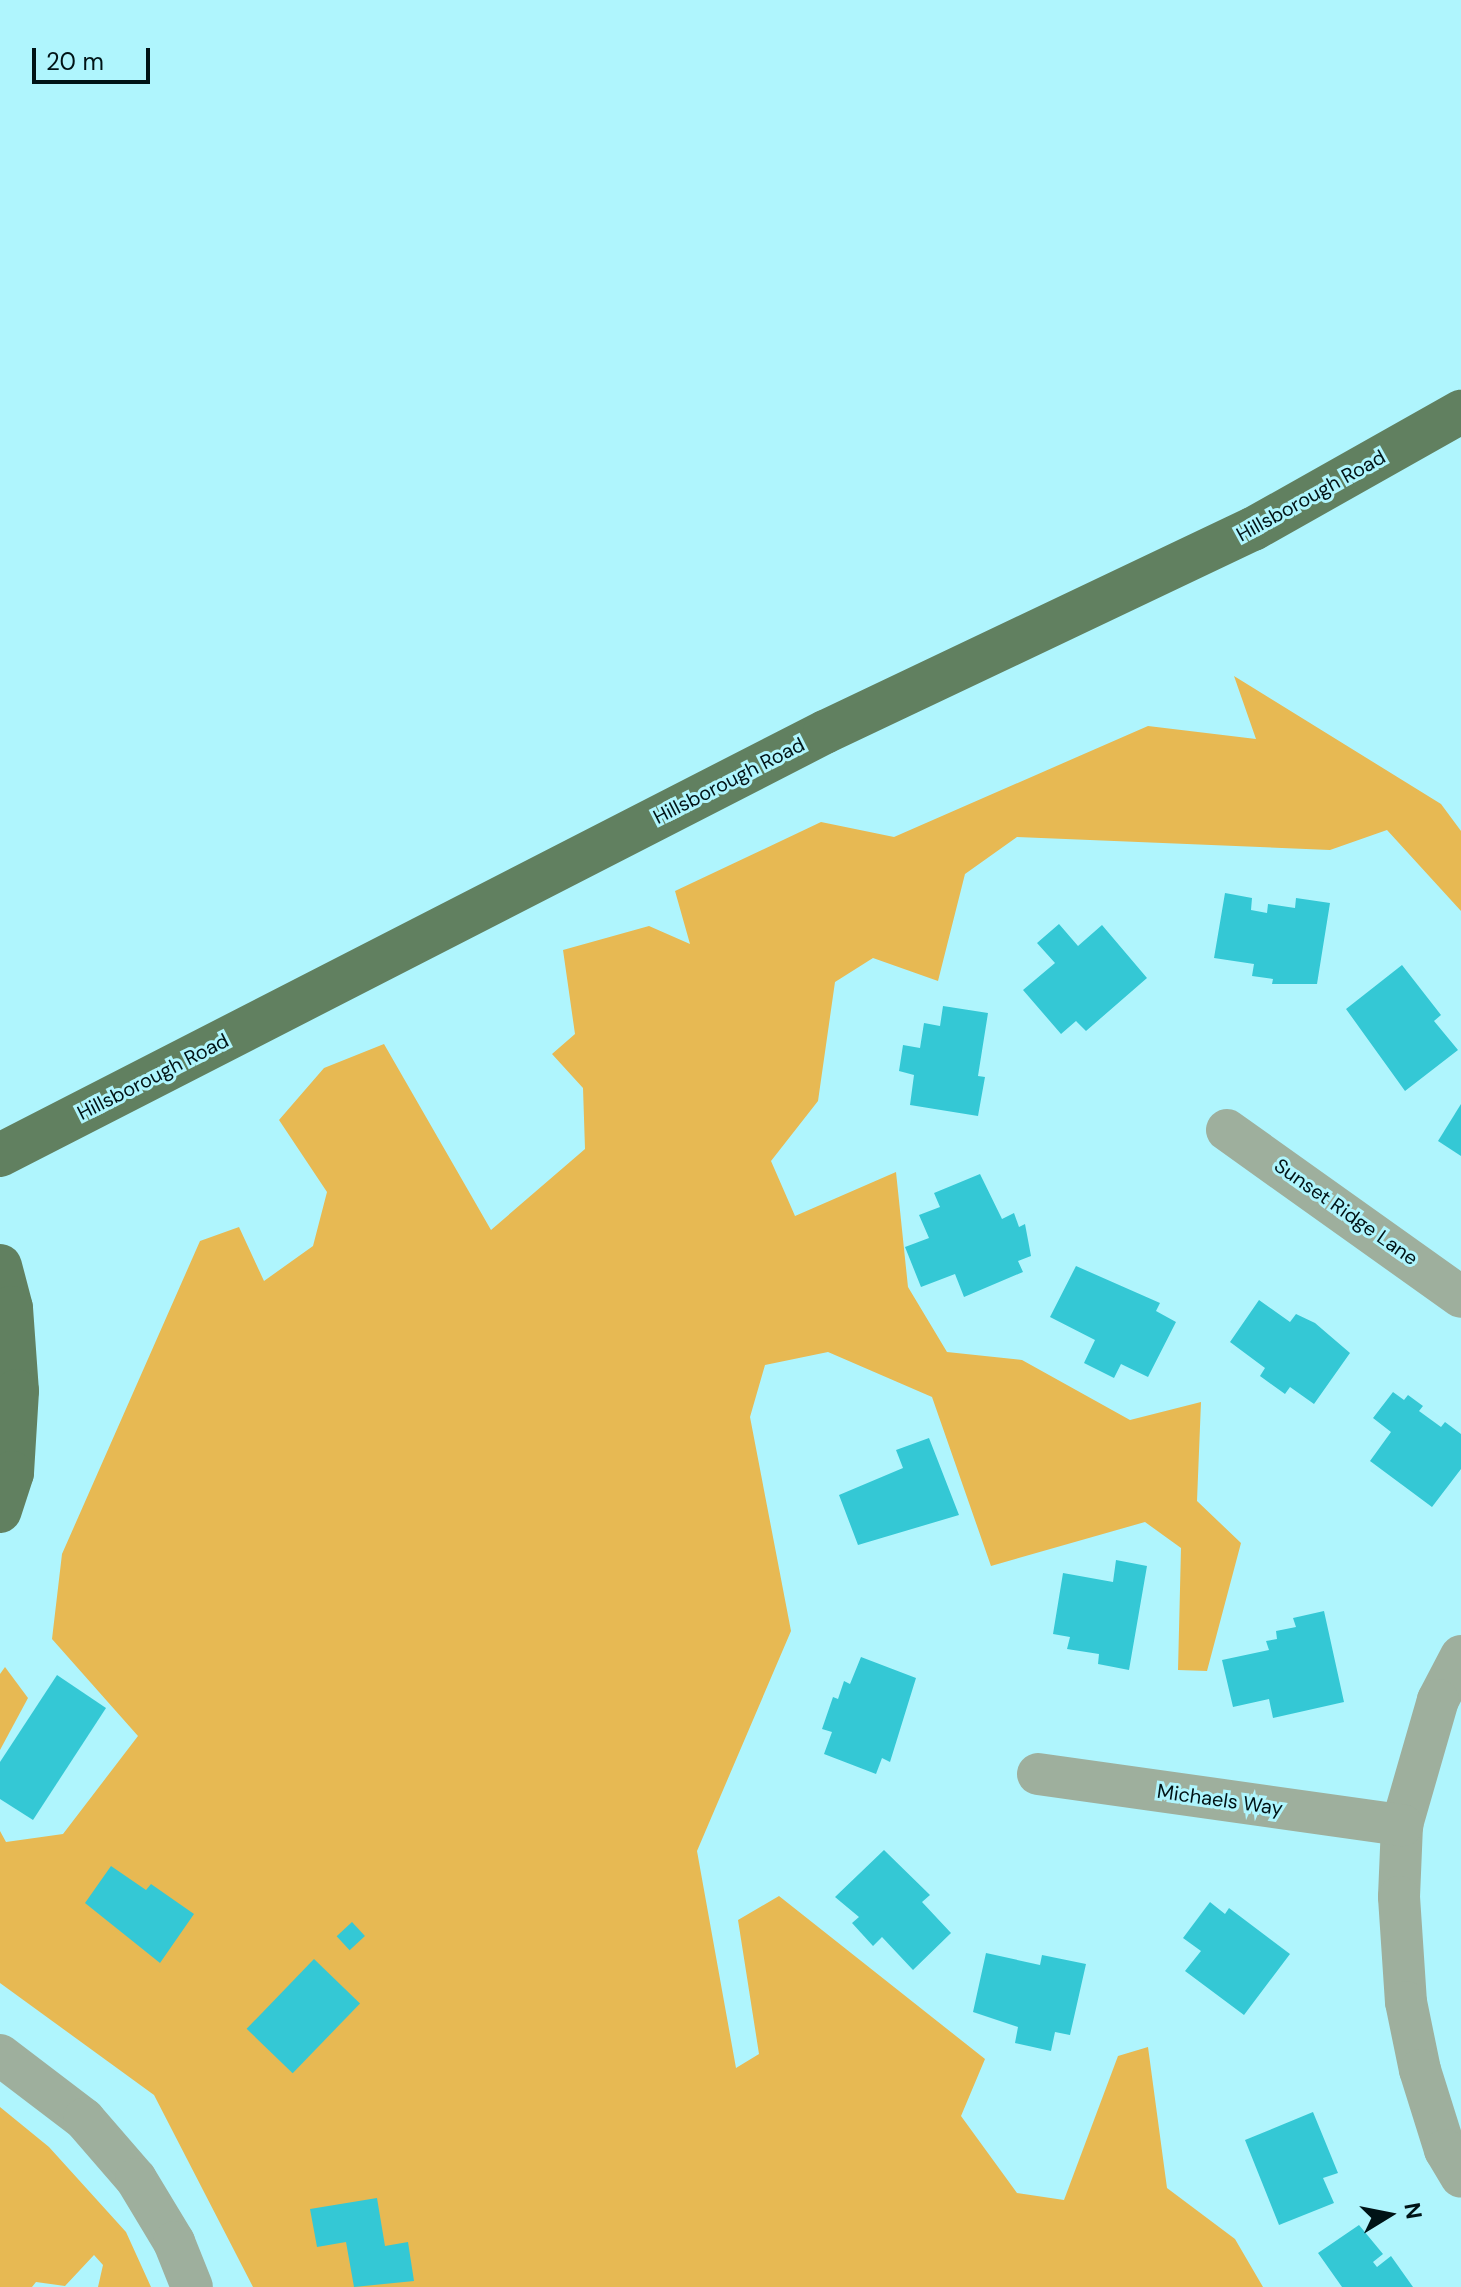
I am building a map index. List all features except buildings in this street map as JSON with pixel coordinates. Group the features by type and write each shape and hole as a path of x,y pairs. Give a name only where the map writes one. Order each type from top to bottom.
{"main road":[{"name":"Hillsborough Road","path":"0,1155 825,732 1253,529 1461,412"},
{"path":"0,1266 11,1308 17,1391 12,1473 0,1511"}],"street":[{"name":"Sunset Ridge Lane","path":"1227,1130 1461,1297"},
{"path":"1461,1656 1438,1700 1402,1825 1399,1897 1406,2002 1440,2137 1461,2177"},
{"name":"Michaels Way","path":"1038,1774 1402,1825"},
{"path":"0,2055 84,2119 136,2179 174,2242 192,2287"}],"shaded area":[{"path":"1234,676 1441,804 1461,831 1461,911 1387,830 1330,850 1017,837 965,874 938,981 873,958 835,982 818,1101 771,1161 795,1216 896,1172 908,1287 947,1352 1022,1360 1130,1420 1201,1402 1197,1501 1241,1543 1207,1671 1178,1670 1181,1548 1145,1522 991,1566 932,1397 828,1352 765,1365 750,1417 791,1631 697,1851 736,2068 759,2054 738,1920 779,1896 985,2059 961,2116 1017,2193 1064,2200 1118,2056 1148,2047 1167,2188 1235,2239 1263,2287 253,2287 154,2095 0,1983 0,1831 6,1842 63,1834 138,1736 52,1639 62,1554 200,1241 239,1227 264,1281 313,1246 327,1192 279,1120 324,1068 384,1044 491,1230 585,1149 583,1088 552,1054 575,1034 563,950 649,926 690,944 675,891 821,822 894,837 1148,726 1256,739"},
{"path":"5,1667 28,1698 0,1750 0,1674"},
{"path":"0,2107 49,2147 126,2232 151,2287 98,2287 103,2265 94,2255 65,2286 36,2282 32,2287 0,2287"}]}
